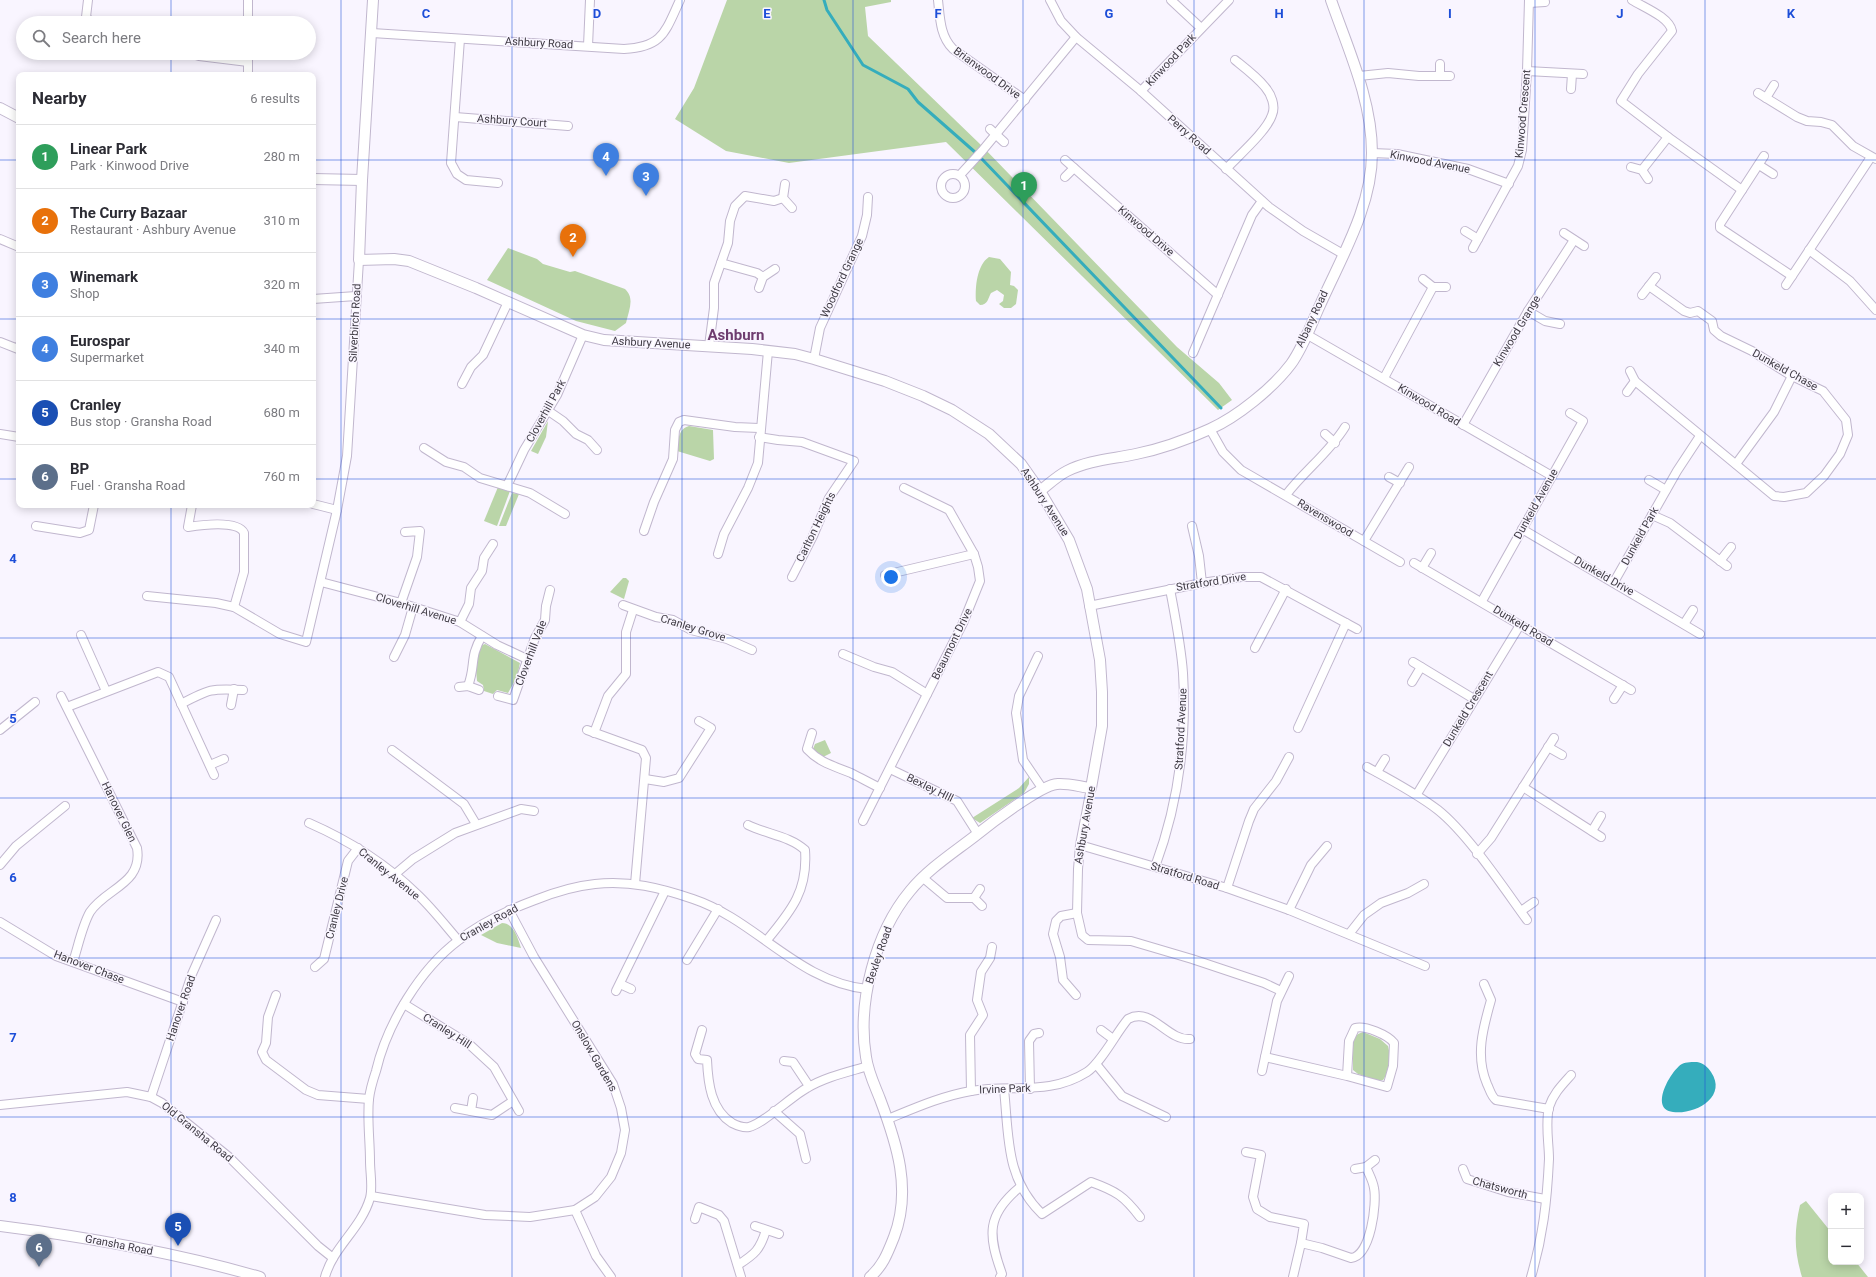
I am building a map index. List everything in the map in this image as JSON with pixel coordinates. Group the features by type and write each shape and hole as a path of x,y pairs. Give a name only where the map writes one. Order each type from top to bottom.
{"street":[{"path":"86,16 88,0"},
{"path":"248,0 248,16"},
{"name":"Silverbirch Road","path":"234,607 280,634 306,642 337,510 349,439 373,0"},
{"path":"588,46 590,0"},
{"name":"Ashbury Road","path":"372,33 641,48 656,41 666,31 680,0"},
{"name":"Brianwood Drive","path":"938,0 942,30 946,42 953,49 1024,100"},
{"name":"Perry Road","path":"1050,0 1061,21 1076,37 1141,91 1262,201 1303,231 1343,254"},
{"name":"Kinwood Park","path":"1171,0 1201,28"},
{"name":"Kinwood Park","path":"1141,91 1228,0"},
{"name":"Albany Road","path":"1040,491 1068,470 1097,460 1136,454 1168,446 1210,429 1233,417 1262,393 1291,363 1306,334 1360,216 1369,187 1372,153 1368,116 1358,76 1331,0"},
{"path":"1632,0 1666,21 1671,26 1672,31 1638,74 1621,101 1742,190"},
{"name":"Kinwood Crescent","path":"1473,248 1518,166 1522,150 1527,71 1529,2 1545,2"},
{"name":"Brianwood Drive","path":"960,175 982,151 993,132 1024,100 1076,37"},
{"path":"460,39 451,163 457,174 466,180 498,183"},
{"path":"232,60 248,62 248,72"},
{"path":"1226,169 1267,126 1273,115 1274,108 1272,99 1264,86 1235,60"},
{"path":"1440,64 1440,75"},
{"path":"1527,71 1583,74"},
{"path":"1358,76 1388,73 1419,76 1450,76"},
{"path":"1571,89 1572,74"},
{"path":"1766,98 1774,85"},
{"path":"1758,93 1797,117 1807,121 1821,122 1832,125 1854,146 1873,158 1786,285"},
{"path":"0,109 16,117"},
{"name":"Ashbury Court","path":"455,117 568,126"},
{"path":"993,132 1004,142"},
{"path":"1642,170 1668,137"},
{"name":"Kinwood Avenue","path":"1372,153 1397,154 1455,166 1468,169 1509,184"},
{"path":"1764,156 1720,224 1720,228 1792,276"},
{"name":"Kinwood Drive","path":"1065,160 1218,295"},
{"path":"1759,165 1773,174"},
{"path":"1630,167 1642,170 1648,179"},
{"path":"1065,177 1074,168"},
{"path":"316,179 362,180"},
{"path":"785,184 784,198 792,208"},
{"path":"709,346 714,308 714,283 728,243 730,221 735,206 744,196 774,201 784,198"},
{"name":"Woodford Grange","path":"814,359 820,328 862,236 867,215 868,197"},
{"path":"1193,353 1252,215 1262,201"},
{"path":"1465,231 1478,239"},
{"path":"1564,233 1584,246"},
{"path":"0,239 16,246"},
{"name":"Kinwood Grange","path":"1463,425 1528,311 1574,240"},
{"path":"1809,250 1850,281 1876,310"},
{"name":"Ashbury Avenue","path":"359,260 394,259 409,261 508,302 582,335 604,340 768,351 814,359 885,381 952,410 989,434 1021,464 1040,491 1069,540 1087,589 1100,660 1102,726 1080,845 1077,913 1082,935 1088,940 1131,941 1192,959 1264,983 1281,991"},
{"path":"721,263 757,273 763,277"},
{"path":"759,288 763,277 774,269"},
{"path":"1642,295 1656,278"},
{"path":"1423,279 1433,287 1446,287"},
{"name":"Dunkeld Chase","path":"1630,371 1635,381 1774,496 1784,497 1806,493 1824,476 1840,454 1848,435 1846,420 1823,391 1792,376 1752,351 1721,336 1714,330 1712,321 1698,312 1690,313 1684,311 1650,286"},
{"path":"1384,378 1433,287"},
{"path":"316,300 356,296"},
{"path":"462,384 471,367 483,355 508,302"},
{"path":"1528,311 1545,321 1560,324"},
{"name":"Kinwood Road","path":"1306,334 1552,476"},
{"name":"Cloverhill Park","path":"507,486 524,450 557,395 582,335"},
{"path":"0,342 16,347"},
{"path":"718,554 724,534 748,488 758,463 759,437 768,351"},
{"path":"1736,464 1774,412 1792,376"},
{"path":"1627,392 1635,381"},
{"path":"547,410 563,421 576,434 588,440 597,450"},
{"name":"Dunkeld Avenue","path":"1482,601 1583,421 1570,413"},
{"path":"644,531 654,502 673,459 675,430 679,422 684,420 735,427 760,428"},
{"name":"Ravenswood","path":"1286,495 1307,470 1335,443 1345,427"},
{"name":"Ravenswood","path":"1210,429 1224,452 1241,470 1400,562"},
{"path":"0,434 16,437"},
{"path":"1325,434 1335,443"},
{"name":"Dunkeld Park","path":"1614,582 1666,490 1700,436"},
{"name":"Carlton Heights","path":"759,437 802,442 854,461 829,498 813,536 792,577"},
{"path":"424,448 446,462 464,467 480,478 530,493 565,514"},
{"name":"Ravenswood","path":"1364,541 1409,467"},
{"path":"1389,477 1400,483"},
{"path":"1648,480 1666,490"},
{"name":"Beaumont Drive","path":"863,821 963,624 980,581 974,554 949,510 904,488"},
{"path":"316,505 337,510"},
{"path":"36,526 80,533 89,530 93,508"},
{"path":"147,596 234,607 244,572 244,532 238,527 216,524 188,527 191,508"},
{"path":"1652,515 1670,523 1727,566"},
{"path":"1192,526 1199,556 1202,583"},
{"name":"Dunkeld Drive","path":"1522,529 1700,634"},
{"path":"401,603 417,557 420,532 405,532"},
{"path":"460,622 469,604 471,588 482,571 484,558 493,544"},
{"path":"1720,561 1731,547"},
{"path":"1422,568 1431,553"},
{"path":"885,575 974,554"},
{"name":"Dunkeld Road","path":"1414,563 1482,601 1631,690"},
{"name":"Stratford Drive","path":"1089,606 1202,583 1241,577 1261,576 1356,629"},
{"name":"Cloverhill Avenue","path":"321,582 401,603 460,622 497,646 527,659"},
{"name":"Stratford Avenue","path":"1155,867 1171,821 1177,795 1183,726 1183,672 1170,589"},
{"path":"1255,648 1286,589"},
{"name":"Cloverhill Vale","path":"498,696 514,700 535,638 545,620 546,606 550,590"},
{"name":"Cranley Grove","path":"623,605 633,610 673,620 691,630 727,638 752,650"},
{"path":"394,657 405,635 413,607"},
{"path":"633,610 626,632 626,674 608,696 591,732 642,750 646,758 635,884"},
{"path":"1684,624 1693,610"},
{"path":"1298,728 1346,623"},
{"name":"Dunkeld Crescent","path":"1417,794 1520,624"},
{"path":"81,635 106,691"},
{"path":"468,686 473,673 472,658 474,648 482,636"},
{"path":"843,654 874,667 892,672 927,694"},
{"path":"1038,656 1019,696 1016,713 1023,760 1042,788"},
{"path":"1413,662 1474,699"},
{"path":"1412,682 1421,667"},
{"path":"67,707 158,672 163,672 169,677 214,775"},
{"path":"1614,699 1623,685"},
{"path":"459,687 468,686 479,690"},
{"path":"181,704 207,690 217,688 244,690"},
{"path":"231,706 234,689"},
{"name":"Hanover Glen","path":"61,696 137,848 139,858 136,867 129,878 90,913 73,962"},
{"path":"0,730 35,702"},
{"path":"645,779 664,782 679,778 711,728 699,721"},
{"path":"812,732 807,749 812,755 824,764 850,773 880,788"},
{"path":"1477,854 1492,838 1554,738"},
{"path":"1548,747 1562,755"},
{"path":"392,750 464,804 476,824"},
{"path":"1227,888 1251,815 1262,798 1276,781 1289,757"},
{"path":"210,765 224,759"},
{"path":"1377,772 1385,759"},
{"path":"1367,767 1417,794 1439,811 1477,854 1527,920"},
{"name":"Bexley HIll","path":"890,769 957,801 978,834"},
{"name":"Bexley Road","path":"870,1277 886,1258 891,1246 898,1228 903,1193 900,1162 888,1119 868,1066 864,1038 867,989 876,955 889,923 898,905 922,877 1042,788 1058,783 1091,788"},
{"path":"1523,787 1601,837"},
{"path":"0,864 16,846 65,806"},
{"path":"394,875 419,855 455,833 476,824 521,809 534,811"},
{"path":"1592,831 1601,816"},
{"name":"Cranley Avenue","path":"309,823 336,835 358,848 394,875 417,894 458,940"},
{"path":"748,825 762,832 797,842 805,850 805,877 802,890 788,915 767,940"},
{"name":"Stratford Road","path":"1080,845 1227,888 1289,910 1425,966"},
{"path":"1289,910 1311,866 1327,846"},
{"name":"Cranley Drive","path":"316,967 324,958 348,861 358,848"},
{"path":"922,877 947,898 974,898 982,906"},
{"name":"Cranley Road","path":"325,1277 333,1258 362,1218 371,1196 369,1100 376,1069 388,1032 404,1004 423,976 440,957 458,940 509,910 569,888 596,884 635,884 702,902 718,909 767,940 790,959 814,974 834,982 867,989"},
{"path":"1349,934 1364,916 1381,903 1408,894 1424,884"},
{"path":"974,898 980,889"},
{"path":"631,989 618,987 665,891"},
{"path":"1521,912 1534,902"},
{"path":"687,960 718,909"},
{"name":"Onslow Gardens","path":"371,1196 484,1216 530,1217 575,1210 595,1197 611,1177 621,1153 625,1130 621,1108 613,1084 534,958 509,910"},
{"path":"1076,995 1063,980 1060,956 1053,934 1056,921 1062,916 1077,913"},
{"name":"Hanover Road","path":"151,1097 192,974 216,920"},
{"name":"Hanover Chase","path":"0,922 56,956 182,1002"},
{"path":"971,1091 970,1035 983,1015 977,1000 981,972 990,958 992,947"},
{"path":"1262,1071 1277,1001 1289,976"},
{"path":"1484,984 1491,1000 1484,1024 1480,1056 1481,1070 1492,1097 1496,1100 1549,1109"},
{"path":"276,995 268,1017 266,1043 262,1052 266,1060 306,1090 318,1095 369,1100"},
{"name":"Cranley Hill","path":"404,1004 469,1044 494,1067 519,1111"},
{"name":"Irvine Park","path":"888,1119 947,1096 971,1091 1030,1089 1061,1084 1073,1080 1096,1064 1113,1038 1128,1019 1140,1015 1155,1022 1181,1040 1190,1039"},
{"path":"1265,1058 1347,1076 1386,1087 1393,1066 1394,1043 1391,1040 1367,1029 1361,1027 1355,1028 1349,1041 1347,1076"},
{"path":"702,1030 695,1054 698,1059 707,1060 708,1084 716,1106 726,1119 736,1125 748,1128 760,1122 809,1086 868,1066"},
{"path":"1101,1030 1113,1038"},
{"path":"1030,1089 1029,1041 1034,1034 1038,1033"},
{"path":"784,1061 793,1062 809,1086"},
{"path":"1096,1064 1122,1096 1166,1117"},
{"path":"1531,1277 1541,1244 1549,1149 1549,1109 1553,1096 1571,1075"},
{"path":"1004,1089 1011,1160 1020,1187 1042,1214 1091,1182 1112,1190 1128,1201 1140,1217"},
{"name":"Old Gransha Road","path":"0,1105 127,1092 151,1097 162,1103 229,1157 318,1246 333,1258"},
{"path":"471,1111 474,1098"},
{"path":"455,1108 492,1116 513,1101"},
{"path":"774,1111 800,1134 806,1159"},
{"path":"1246,1152 1261,1154 1253,1197 1257,1209 1270,1217 1304,1224 1293,1277"},
{"path":"1355,1169 1366,1167 1375,1160"},
{"path":"1301,1243 1322,1248 1351,1258 1359,1256 1363,1250 1375,1216 1376,1205 1374,1187 1366,1167"},
{"name":"Chatsworth","path":"1463,1169 1466,1179 1508,1192 1545,1199"},
{"path":"1000,1277 1002,1274 993,1242 995,1217 1004,1202 1020,1187"},
{"path":"695,1219 699,1208 719,1215 724,1222 741,1277"},
{"path":"575,1210 596,1256 611,1277"},
{"name":"Gransha Road","path":"0,1226 89,1240 182,1258 243,1275 260,1277"},
{"path":"756,1226 779,1234"},
{"path":"738,1265 756,1253 762,1244 766,1230"}],"green space":[{"path":"727,0 891,0 891,2 865,7 868,36 981,145 1177,347 1219,383 1232,400 1218,410 946,142 789,163 726,151 675,119 694,88"},
{"path":"508,248 537,259 543,264 570,272 575,271 625,289 631,300 626,323 615,331 576,321 487,280"},
{"path":"989,257 1000,259 1011,272 1010,285 1014,286 1018,290 1016,304 1011,308 1004,308 999,304 1003,301 1004,295 997,290 991,293 985,304 980,305 976,301 979,271"},
{"path":"548,421 546,437 538,454 531,451"},
{"path":"689,426 713,430 714,459 710,461 677,451 678,439 683,430"},
{"path":"498,487 510,491 497,526 484,521"},
{"path":"512,493 519,494 506,526 499,526"},
{"path":"623,578 626,578 629,581 624,599 610,592"},
{"path":"485,644 520,663 517,677 508,693 497,690 493,694 484,691 483,685 477,681 475,660 480,646"},
{"path":"825,740 831,753 821,758 813,749 815,744"},
{"path":"1029,777 1029,784 1024,793 980,823 972,818 1019,788"},
{"path":"502,923 510,926 517,936 521,948 497,943 481,935"},
{"path":"1363,1032 1380,1039 1388,1046 1390,1055 1387,1074 1383,1080 1379,1081 1358,1074 1353,1070 1353,1039 1358,1034"},
{"path":"1806,1201 1828,1228 1828,1265 1858,1265 1868,1277 1802,1277 1796,1250 1796,1232 1800,1205"}],"water":[{"path":"1687,1062 1697,1062 1708,1068 1715,1081 1715,1089 1712,1096 1707,1102 1691,1111 1673,1112 1666,1109 1662,1104 1662,1097 1664,1089 1673,1073 1682,1064"}],"waterway":[{"path":"824,0 827,10 863,65 908,89 918,102 976,153"},
{"path":"980,157 1221,408"}],"place":[{"name":"Eurospar","path":"606,176"},
{"name":"Winemark","path":"646,196"},
{"name":"Linear Park","path":"1024,205"},
{"name":"The Curry Bazaar","path":"573,257"},
{"name":"Cranley","path":"178,1246"},
{"name":"BP","path":"39,1267"}],"district":[{"name":"Ashburn","path":"736,335"}]}
